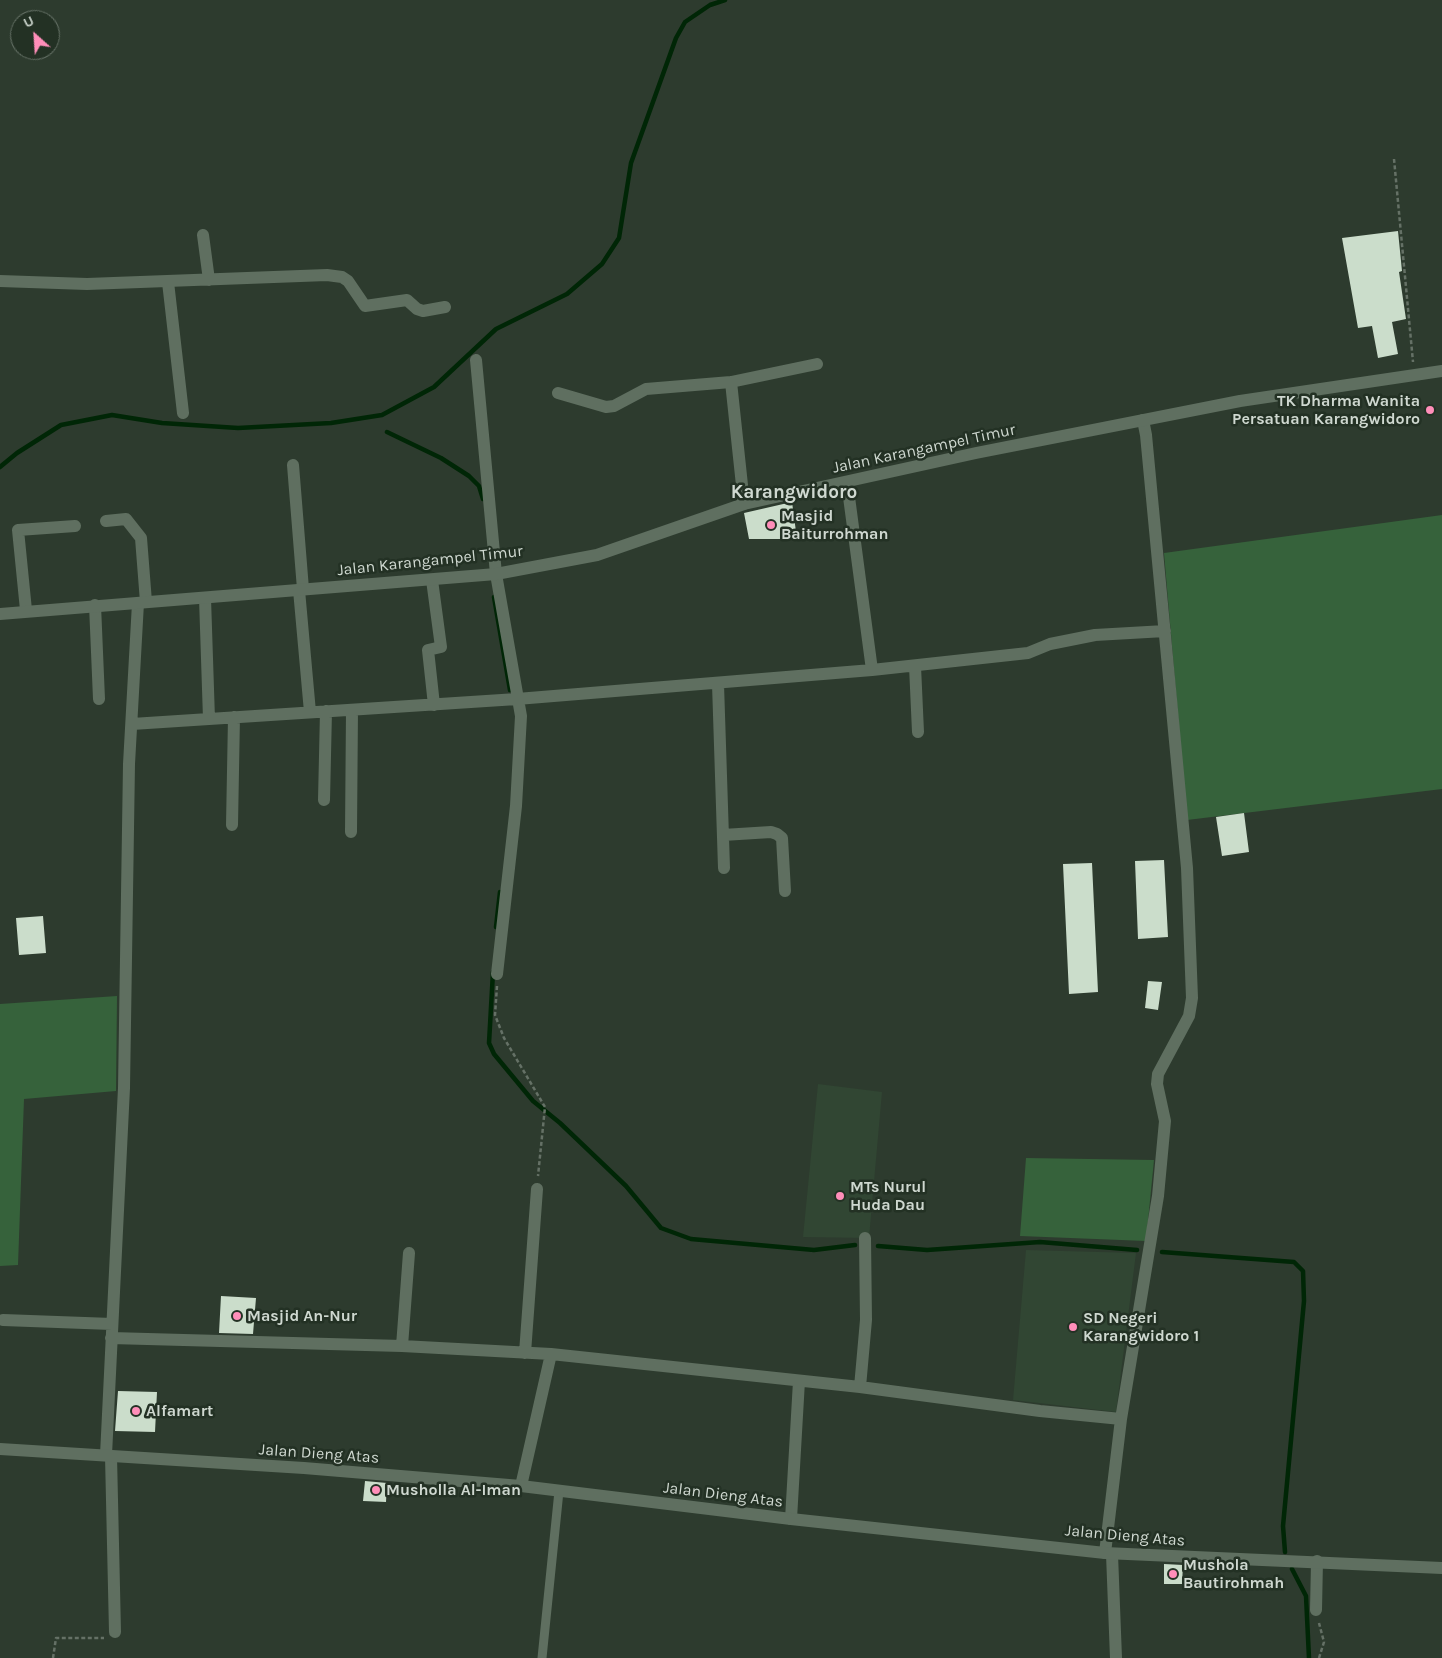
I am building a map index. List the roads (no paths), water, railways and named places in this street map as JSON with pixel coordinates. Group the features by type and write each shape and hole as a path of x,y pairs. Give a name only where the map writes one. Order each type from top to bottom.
{"street":[{"path":"203,235 210,280"},
{"path":"0,281 87,284 335,276 348,281 365,306 407,300 417,309 445,307"},
{"path":"168,282 183,413"},
{"path":"476,360 496,574 521,716 518,768 498,974"},
{"path":"558,393 606,407 614,406 646,389 731,382 818,364"},
{"name":"Jalan Karangampel Timur","path":"0,614 26,610 142,603 496,574 597,555 744,504 976,453 1240,401 1442,371"},
{"path":"731,382 744,504"},
{"path":"1116,1658 1108,1554 1121,1419 1162,1162 1165,1121 1157,1084 1158,1074 1189,1016 1192,998 1187,868 1146,435 1143,420"},
{"path":"292,465 310,712"},
{"path":"847,482 872,670"},
{"path":"106,521 126,519 142,538 142,603 129,764 124,1088 112,1324 109,1456 115,1632"},
{"path":"26,610 18,530 75,526"},
{"path":"432,580 441,646 428,650 434,705"},
{"path":"205,598 209,719"},
{"path":"95,605 99,699"},
{"path":"132,724 517,699 872,670 1028,653 1050,644 1095,635 1165,630"},
{"path":"915,666 918,732"},
{"path":"718,684 724,868"},
{"path":"351,832 352,710"},
{"path":"324,800 326,711"},
{"path":"232,825 234,717"},
{"path":"724,835 771,832 782,838 785,891"},
{"path":"525,1354 537,1189"},
{"path":"860,1387 866,1320 865,1238"},
{"path":"402,1346 408,1253"},
{"path":"3,1320 112,1324"},
{"path":"112,1338 402,1346 551,1354 860,1387 1040,1411 1121,1419"},
{"path":"521,1486 551,1354"},
{"path":"791,1519 800,1381"},
{"name":"Jalan Dieng Atas","path":"0,1449 304,1468 521,1486 791,1519 1108,1554 1317,1561 1442,1568"},
{"path":"1316,1610 1317,1561"}],"lane":[{"path":"542,1658 559,1491"}],"waterway":[{"path":"0,467 17,453 61,425 112,415 162,423 238,428 331,423 382,415 434,387 496,329 567,294 602,264 619,238 631,163 676,38 685,22 710,5 725,0"},
{"path":"387,432 441,458 469,476 479,486 483,499"},
{"path":"494,597 510,690"},
{"path":"496,927 500,892"},
{"path":"493,972 489,1043 494,1054 533,1101 560,1123 626,1186 661,1228 691,1239 814,1250 855,1245"},
{"path":"878,1246 927,1250 1040,1242 1137,1250"},
{"path":"1162,1252 1294,1262 1303,1271 1304,1301 1283,1526 1285,1552"},
{"path":"1292,1569 1306,1596 1309,1658"}],"place":[{"name":"TK Dharma Wanita Persatuan Karangwidoro","path":"1430,410"},
{"name":"Masjid Baiturrohman","path":"771,525"},
{"name":"MTs Nurul Huda Dau","path":"840,1196"},
{"name":"Masjid An-Nur","path":"237,1316"},
{"name":"SD Negeri Karangwidoro 1","path":"1073,1327"},
{"name":"Alfamart","path":"136,1411"},
{"name":"Musholla Al-Iman","path":"376,1490"},
{"name":"Mushola Bautirohmah","path":"1173,1574"}],"district":[{"name":"Karangwidoro","path":"794,493"}]}
